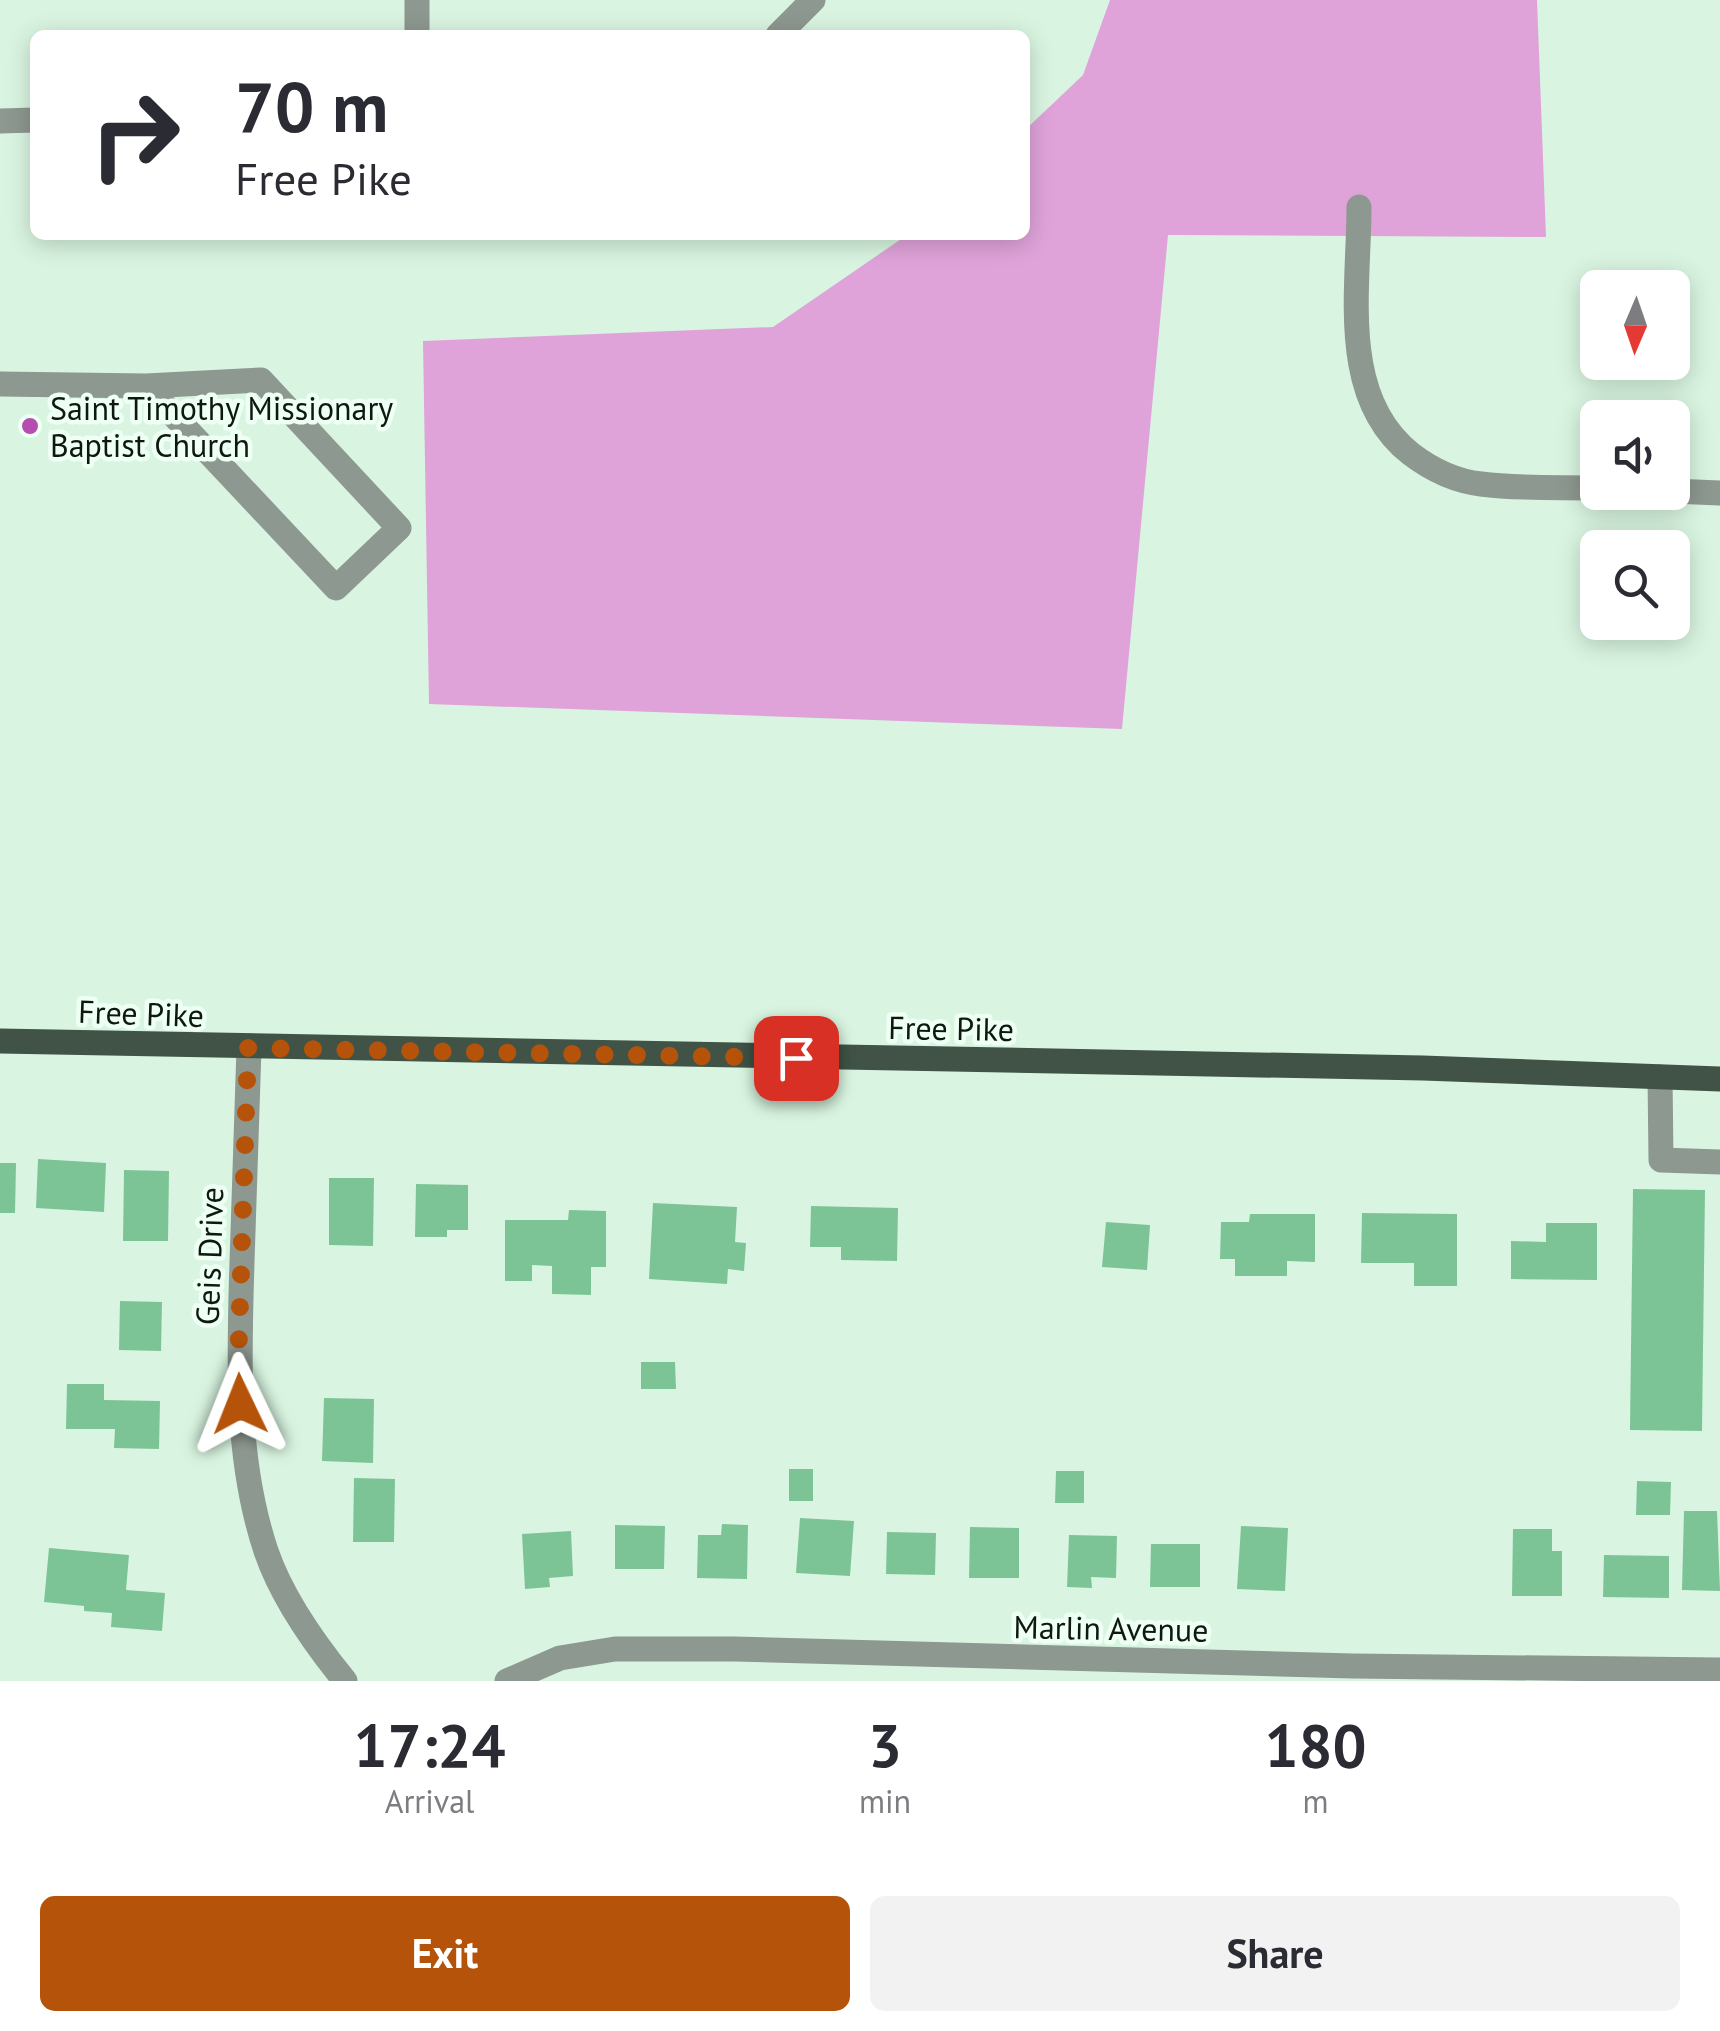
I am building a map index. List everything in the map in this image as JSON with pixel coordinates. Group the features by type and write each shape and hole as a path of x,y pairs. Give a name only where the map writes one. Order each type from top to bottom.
{"main road":[{"name":"Free Pike","path":"0,1041 1423,1068 1720,1080"}],"street":[{"path":"416,30 417,0"},
{"path":"783,30 814,0"},
{"path":"0,121 30,120"},
{"path":"1359,207 1358,357 1364,386 1382,423 1425,464 1453,478 1482,484 1580,487"},
{"path":"0,384 146,386 261,380 399,528 336,588 146,386"},
{"path":"1690,492 1720,493"},
{"name":"Geis Drive","path":"248,1048 238,1368 244,1438 255,1509 267,1553 294,1609 345,1681"},
{"path":"1660,1078 1661,1160 1720,1162"},
{"name":"Marlin Avenue","path":"507,1681 560,1658 614,1650 734,1649 898,1668 1353,1674 1720,1670"}],"shaded area":[{"path":"1110,0 1537,0 1546,237 1168,235 1122,729 429,704 423,341 773,327 900,240 1030,240 1030,125 1083,75"}],"building":[{"path":"38,1159 106,1163 104,1212 36,1208"},
{"path":"0,1163 16,1163 15,1213 0,1213"},
{"path":"124,1170 169,1171 168,1241 123,1241"},
{"path":"329,1178 374,1178 373,1246 329,1245"},
{"path":"416,1184 468,1185 468,1230 447,1230 447,1237 415,1237"},
{"path":"1633,1189 1705,1190 1702,1431 1630,1430"},
{"path":"653,1203 737,1207 735,1242 746,1243 744,1271 728,1269 727,1284 649,1279"},
{"path":"811,1206 898,1208 897,1261 841,1260 841,1247 810,1247"},
{"path":"569,1210 606,1211 606,1267 591,1267 591,1295 552,1294 552,1266 532,1265 532,1281 505,1281 505,1220 568,1220"},
{"path":"1362,1213 1457,1214 1457,1286 1414,1286 1414,1263 1361,1263"},
{"path":"1250,1214 1315,1214 1315,1262 1287,1261 1287,1276 1235,1276 1235,1259 1220,1259 1221,1222 1249,1222"},
{"path":"1106,1222 1150,1225 1147,1270 1102,1267"},
{"path":"1546,1223 1597,1223 1597,1280 1511,1279 1511,1241 1546,1242"},
{"path":"120,1301 162,1302 161,1351 119,1350"},
{"path":"641,1362 675,1362 676,1389 641,1389"},
{"path":"67,1384 104,1384 104,1400 160,1401 159,1449 114,1448 115,1429 66,1429"},
{"path":"324,1398 374,1399 373,1463 322,1461"},
{"path":"789,1469 813,1469 813,1501 789,1501"},
{"path":"1056,1471 1084,1471 1084,1503 1055,1503"},
{"path":"354,1478 395,1479 394,1542 353,1542"},
{"path":"1637,1481 1671,1482 1670,1515 1636,1515"},
{"path":"1684,1511 1717,1511 1720,1591 1682,1590"},
{"path":"800,1518 854,1521 850,1576 796,1573"},
{"path":"722,1524 748,1525 747,1579 697,1578 698,1535 721,1535"},
{"path":"615,1525 665,1526 664,1569 615,1569"},
{"path":"1241,1526 1288,1528 1285,1591 1237,1589"},
{"path":"970,1527 1019,1528 1019,1578 969,1578"},
{"path":"1513,1529 1552,1529 1552,1551 1562,1551 1562,1596 1512,1596"},
{"path":"571,1531 573,1576 549,1578 550,1587 525,1589 522,1534"},
{"path":"887,1532 936,1533 935,1575 886,1574"},
{"path":"1069,1535 1117,1536 1116,1578 1091,1577 1092,1588 1067,1587"},
{"path":"1151,1544 1200,1544 1200,1587 1150,1587"},
{"path":"49,1548 129,1555 126,1590 165,1593 162,1631 111,1627 112,1613 44,1602"},
{"path":"1604,1555 1669,1556 1669,1598 1603,1597"}],"place":[{"name":"Saint Timothy Missionary Baptist Church","path":"30,426"}],"route":[{"path":"240,1404 248,1048 796,1058"}]}
